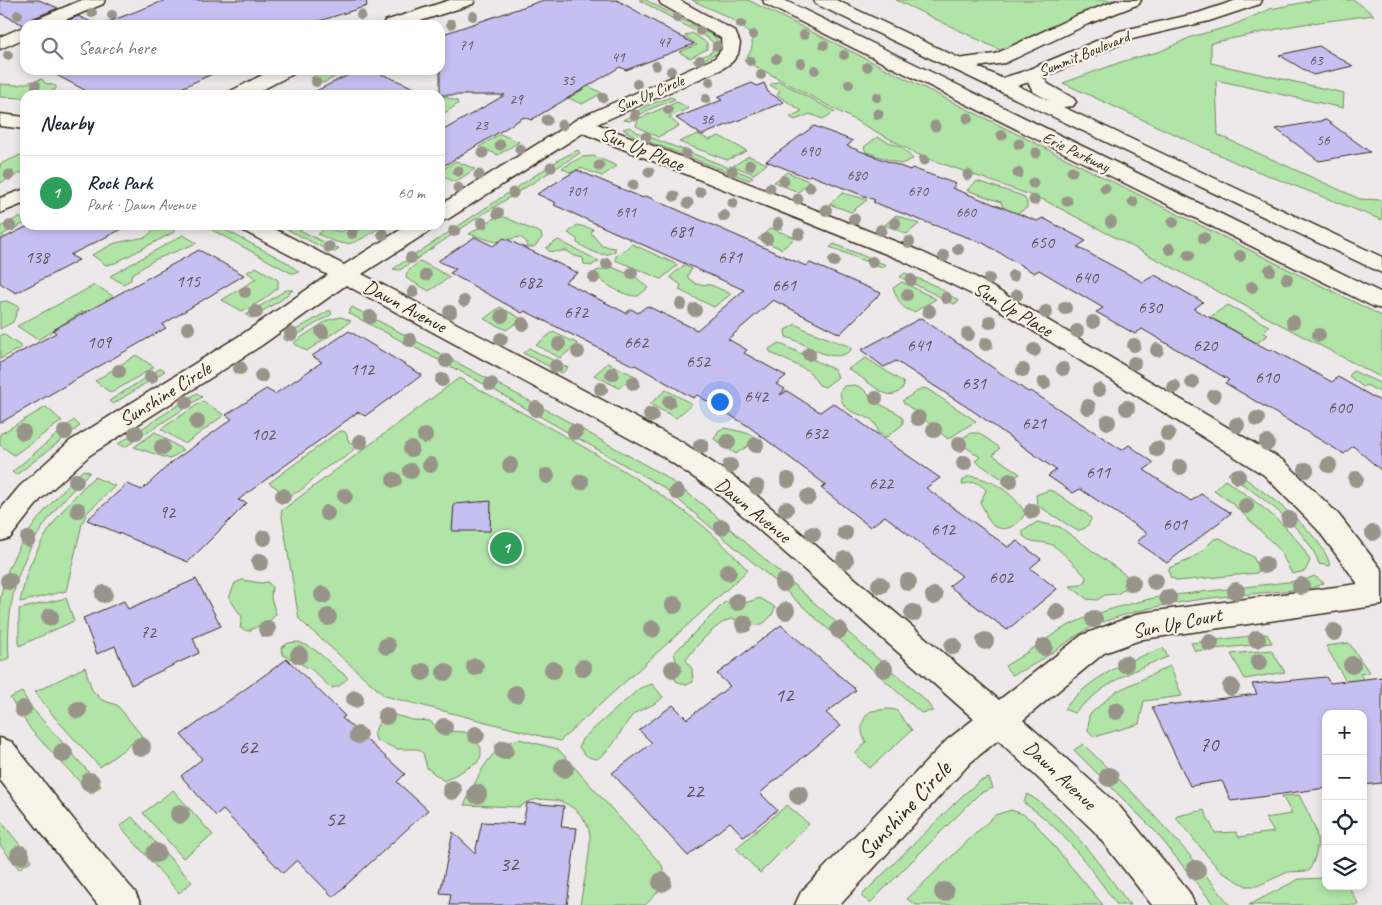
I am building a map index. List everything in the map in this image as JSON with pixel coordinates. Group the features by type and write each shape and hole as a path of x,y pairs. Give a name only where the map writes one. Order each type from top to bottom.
{"street":[{"path":"50,20 98,0"},
{"path":"406,20 467,0"},
{"name":"Sun Up Circle","path":"445,211 581,125 703,71 721,62 731,53 733,49 729,35 667,0"},
{"name":"Erie Parkway","path":"771,0 1382,302"},
{"path":"796,0 962,80 1000,85"},
{"name":"Erie Parkway","path":"822,0 1382,266"},
{"name":"Summit Boulevard","path":"956,64 999,59 1082,20 1133,0"},
{"name":"Summit Boulevard","path":"1000,85 1032,75 1126,35 1203,17 1254,0"},
{"path":"0,44 20,33"},
{"path":"248,90 276,75"},
{"path":"1032,75 1041,88 1062,100 1228,177 1382,266"},
{"path":"0,120 20,122"},
{"name":"Sun Up Place","path":"581,125 909,255 990,294 1274,468 1328,522 1382,593"},
{"path":"0,206 20,197"},
{"name":"Dawn Avenue","path":"260,230 561,388 672,449 734,492 999,720 1107,819 1176,905"},
{"path":"345,275 415,230"},
{"name":"Sunshine Circle","path":"0,530 30,493 80,448 253,340 310,297 345,275"},
{"name":"Sun Up Court","path":"999,720 1094,644 1141,626 1382,593"},
{"name":"Sunshine Circle","path":"814,905 959,752 999,720"},
{"path":"0,753 72,846 122,905"}],"green space":[{"path":"639,0 646,0 715,37 720,43 718,53 696,63 693,61 712,52 713,43 708,38"},
{"path":"692,0 748,0 1382,316 1382,378 1044,200 921,156 744,60 751,49 752,40 747,31 726,16"},
{"path":"896,0 1123,0 1002,51"},
{"path":"1316,0 1354,0 1374,15 1297,25 1211,43 1211,63 1344,93 1343,108 1216,80 1218,135 1360,199 1382,200 1382,220 1239,164 1063,83 1124,61 1161,51 1191,37 1231,26 1270,9"},
{"path":"692,33 707,43 707,49 690,58 679,52 697,45 685,36"},
{"path":"317,75 339,75 323,83 311,78"},
{"path":"42,79 45,83 56,86 56,89 20,90 20,98 0,97 0,84 18,85"},
{"path":"779,81 835,112 823,119 810,114 795,120 790,117 802,111 777,95 780,91 770,85"},
{"path":"588,86 602,93 582,104 566,97"},
{"path":"445,97 457,101 458,104 445,113"},
{"path":"671,97 675,99 648,110 630,121 623,120 646,106"},
{"path":"677,102 689,108 669,117 679,126 658,137 636,126 638,119"},
{"path":"630,127 637,132 753,177 749,180 634,136 623,129"},
{"path":"500,134 519,142 498,155 479,147"},
{"path":"698,134 709,140 719,136 747,151 727,160 679,142"},
{"path":"877,137 903,148 913,159 901,164 866,152 864,147"},
{"path":"578,150 580,153 480,216 400,270 393,269 560,159"},
{"path":"20,155 20,173 0,183 0,164"},
{"path":"594,156 617,166 602,176 581,168 571,173 562,168 582,157"},
{"path":"749,156 767,164 754,174 733,166"},
{"path":"456,161 475,169 455,182 445,177 445,168"},
{"path":"787,172 811,182 798,192 774,182"},
{"path":"977,181 1023,196 1027,202 1027,208 1016,214 1005,211 1001,202 967,190"},
{"path":"843,193 867,200 851,212 829,204"},
{"path":"499,215 541,233 542,238 534,247 526,247 527,242 520,237 496,242 469,234"},
{"path":"896,215 919,224 907,234 885,225"},
{"path":"20,218 20,226 2,235 6,239 0,242 0,227"},
{"path":"577,225 593,229 591,233 602,246 615,248 615,251 601,254 577,243 577,239 568,233"},
{"path":"771,228 795,238 782,249 758,239"},
{"path":"153,230 174,230 174,232 115,263 106,265 92,255 115,243 146,237"},
{"path":"212,230 225,230 288,263 299,272 291,273"},
{"path":"289,230 300,230 333,247 339,248 335,252 329,251"},
{"path":"323,230 340,232 344,230 376,230 362,239 349,243 336,242 318,234"},
{"path":"183,235 197,243 154,260 131,275 131,280 123,284 110,276"},
{"path":"558,240 599,261 591,266 584,264 583,258 567,251 553,252 546,248"},
{"path":"632,244 678,265 661,279 615,260 616,256"},
{"path":"834,244 886,265 882,268 830,247"},
{"path":"420,261 450,277 429,291 406,278 407,272"},
{"path":"684,265 692,269 688,274 688,278 696,284 711,285 731,294 714,307 679,290 681,285 670,277"},
{"path":"256,267 278,280 278,288 263,300 242,311 222,300 256,279 247,272"},
{"path":"612,267 637,278 648,288 638,296 633,296 609,286 595,275 596,271"},
{"path":"905,273 938,287 959,301 954,304 900,277"},
{"path":"902,282 936,299 914,312 905,308 900,303 893,288"},
{"path":"95,285 127,305 82,312 38,340 17,326"},
{"path":"286,290 293,290 281,300 251,318 246,315"},
{"path":"7,301 19,307 13,322 0,329 0,302"},
{"path":"1228,305 1269,326 1263,332 1268,335 1257,343 1210,317"},
{"path":"352,307 558,416 663,475 702,504 926,701 933,711 921,713 768,575 663,487 473,378 348,313"},
{"path":"500,307 522,319 506,330 484,319"},
{"path":"330,310 332,314 287,341 282,338"},
{"path":"341,317 351,321 307,351 293,343 328,320"},
{"path":"796,324 806,330 851,347 851,350 843,355 827,355 786,337 785,330"},
{"path":"553,332 578,344 560,358 536,345"},
{"path":"3,334 22,347 0,359 0,335"},
{"path":"779,343 835,370 838,377 825,387 819,385 809,371 771,353 769,349"},
{"path":"529,348 568,368 562,373 523,353"},
{"path":"136,355 154,367 111,393 95,381"},
{"path":"866,358 903,382 904,386 895,394 885,393 848,369"},
{"path":"608,363 635,376 619,388 594,375"},
{"path":"161,368 165,371 113,404 109,401"},
{"path":"1353,371 1382,384 1382,393 1366,385 1363,387 1349,376"},
{"path":"459,378 583,447 644,484 702,525 748,570 560,741 385,696 299,619 281,511"},
{"path":"855,385 862,388 876,402 899,414 903,419 903,424 887,437 878,433 876,425 871,420 846,407 842,401 840,391 844,386"},
{"path":"922,388 927,389 976,421 948,439 902,401"},
{"path":"666,390 692,404 676,418 650,404"},
{"path":"197,393 202,397 125,447 118,444"},
{"path":"203,401 224,415 185,444 161,429"},
{"path":"46,407 62,421 14,455 0,445 0,434"},
{"path":"74,420 80,426 16,475 12,472"},
{"path":"725,428 747,433 758,439 736,454 714,439 719,430"},
{"path":"343,431 346,433 349,442 355,446 353,450 346,457 324,469 302,489 283,496 277,488 269,483 338,432"},
{"path":"155,432 183,450 170,459 134,447"},
{"path":"971,433 979,433 1000,448 993,455 1020,474 1007,482 975,461 980,457 957,441"},
{"path":"83,470 90,472 53,513 38,534 27,555 18,578 12,602 9,629 9,658 0,662 0,600 11,562 20,545 43,513"},
{"path":"1233,470 1274,500 1304,526 1325,553 1330,566 1319,564 1304,538 1281,513 1228,474"},
{"path":"969,476 993,483 1015,499 1025,513 1018,523 1007,528 1001,528 991,523 980,503 986,490 975,483 962,485 963,480"},
{"path":"94,477 115,486 87,513 82,524 66,591 20,602 28,569 43,540 66,507"},
{"path":"1225,480 1273,516 1295,538 1304,549 1310,561 1305,571 1292,574 1279,549 1233,504 1214,490"},
{"path":"1049,490 1055,492 1087,514 1091,518 1088,525 1082,530 1076,530 1037,505 1036,495"},
{"path":"1037,522 1060,527 1127,576 1125,589 1117,594 1105,595 1097,600 1087,599 1070,586 1081,585 1085,582 1086,577 1058,549 1050,544 1026,539 1023,536 1023,531"},
{"path":"1220,538 1253,557 1259,569 1257,573 1178,581 1170,577 1169,568 1189,560 1201,552 1214,539"},
{"path":"1314,576 1324,583 1312,588 1180,602 1128,614 1091,628 1024,670 1012,675 1005,666 1071,624 1120,606 1158,597 1305,580"},
{"path":"242,580 261,583 268,582 272,587 271,598 276,614 271,620 248,631 240,628 242,617 229,598 235,583"},
{"path":"66,598 74,621 19,646 19,609"},
{"path":"760,598 775,607 767,621 762,624 753,625 743,620 731,619 725,621 700,643 686,660 692,669 693,682 686,685 676,681 674,674 678,667 674,653 725,602 739,605"},
{"path":"1267,634 1272,643 1195,651 1191,643"},
{"path":"298,642 316,651 348,678 339,686 331,688 311,669 283,655 281,648 288,643"},
{"path":"1349,643 1369,672 1360,674 1371,692 1353,694 1326,646"},
{"path":"1163,648 1168,657 1118,679 1096,694 1074,713 1064,709 1085,688 1109,672"},
{"path":"1271,650 1285,672 1245,679 1231,654"},
{"path":"1170,666 1182,696 1144,701 1139,724 1094,737 1088,730 1089,715 1115,692"},
{"path":"85,667 92,690 102,700 117,705 142,736 100,767 56,719 35,692"},
{"path":"652,684 663,697 631,717 613,745 597,759 585,754 579,747 582,739 640,688"},
{"path":"22,692 30,706 101,786 91,794 32,731 10,698"},
{"path":"896,710 912,730 870,768 855,754 866,742 862,734 863,721 871,711"},
{"path":"394,715 413,720 430,721 441,731 465,732 475,739 481,748 481,756 477,763 444,781 427,768 423,753 418,749 397,749 376,740 374,733 380,720"},
{"path":"519,739 558,749 662,865 664,878 661,888 645,905 580,905 588,860 590,835 582,816 565,803 539,799 528,802 520,807 464,805 479,775 492,756 508,743"},
{"path":"1083,744 1135,795 1187,852 1230,905 1214,905 1155,831 1074,750"},
{"path":"989,778 993,788 980,793 870,903 861,896 964,794 980,781"},
{"path":"173,790 213,835 183,858 143,813"},
{"path":"1027,794 1042,804 1070,829 1130,905 1117,905 1063,836 1024,803"},
{"path":"1299,795 1316,832 1317,850 1309,871 1288,872 1257,886 1246,886 1220,871 1176,818 1177,816 1204,810 1215,833 1236,832 1239,837 1274,832 1265,818 1292,814 1282,796"},
{"path":"787,805 809,824 760,873 736,848"},
{"path":"1011,810 1023,814 1034,822 1103,905 916,905 907,899 995,815"},
{"path":"132,817 192,882 179,893 120,826"},
{"path":"0,820 32,860 19,869 0,845"},
{"path":"1322,878 1322,890 1350,890 1359,905 1249,905 1299,879"}],"building":[{"path":"0,0 39,0 58,8 30,20 20,20 20,23 0,13"},
{"path":"166,0 366,0 367,6 323,20 113,20"},
{"path":"544,0 617,0 694,44 626,70 620,67 531,120 524,117 445,165 445,129 505,95 445,95 445,90 440,90 440,75 445,75 445,33"},
{"path":"78,16 87,20 69,20"},
{"path":"1319,46 1353,66 1313,75 1279,55"},
{"path":"56,75 210,75 177,90 85,90"},
{"path":"348,75 384,75 419,90 318,90"},
{"path":"752,83 757,86 764,83 768,92 784,102 702,135 676,118 722,100 717,97"},
{"path":"1326,120 1370,152 1319,161 1276,129"},
{"path":"814,126 853,141 847,146 910,170 912,168 956,184 952,188 1037,221 1043,218 1086,241 1077,247 1143,282 1155,275 1203,302 1194,309 1332,382 1338,377 1382,402 1382,471 1353,446 1344,454 1225,383 1229,380 1142,329 1135,334 1096,312 1103,308 1039,270 1034,273 983,243 873,202 875,200 810,175 807,177 766,161"},
{"path":"577,170 643,198 646,196 806,266 810,263 881,293 840,334 773,300 728,339 747,350 744,353 786,376 776,384 785,389 780,395 787,391 820,412 833,403 940,478 926,488 1008,547 1017,541 1041,559 1030,568 1057,589 1007,630 949,586 962,576 885,516 870,527 821,488 826,485 748,426 697,395 693,398 635,365 525,311 522,313 450,273 456,269 438,261 475,237 493,246 504,238 578,273 565,282 626,313 631,309 638,313 647,306 697,330 744,290 554,205 556,203 537,194"},
{"path":"20,230 120,230 70,255 79,260 16,293 0,283 0,240"},
{"path":"199,250 244,275 162,325 166,328 0,423 0,363 56,333 53,330"},
{"path":"921,318 1028,392 1031,391 1122,450 1129,445 1154,463 1144,470 1191,501 1201,494 1231,513 1167,563 1137,542 1147,533 1080,489 1073,493 1048,476 1056,470 976,413 896,361 884,367 861,350"},
{"path":"349,331 422,375 365,416 358,412 238,500 247,503 188,562 87,520 127,484 142,490 172,462 232,419 226,415 266,389 275,394 322,362 312,356"},
{"path":"491,501 490,531 452,531 454,504"},
{"path":"196,579 221,626 193,638 199,653 131,685 115,646 97,654 83,618 124,601 128,609"},
{"path":"781,625 856,690 826,713 841,726 760,793 777,810 744,837 730,822 688,856 612,773 652,743 639,730 673,705 687,719 730,686 717,674"},
{"path":"287,659 345,716 342,718 405,774 397,782 428,810 333,897 297,860 283,873 223,810 216,816 181,776 202,759 181,735"},
{"path":"1326,677 1330,683 1382,677 1382,783 1367,785 1367,710 1322,710 1322,789 1231,801 1222,781 1190,786 1152,707 1257,694 1252,684"},
{"path":"527,803 564,806 561,827 577,828 567,905 449,905 451,894 440,893 453,832 475,853 482,822 523,824"}],"place":[{"name":"Rock Park","path":"506,548"}]}
